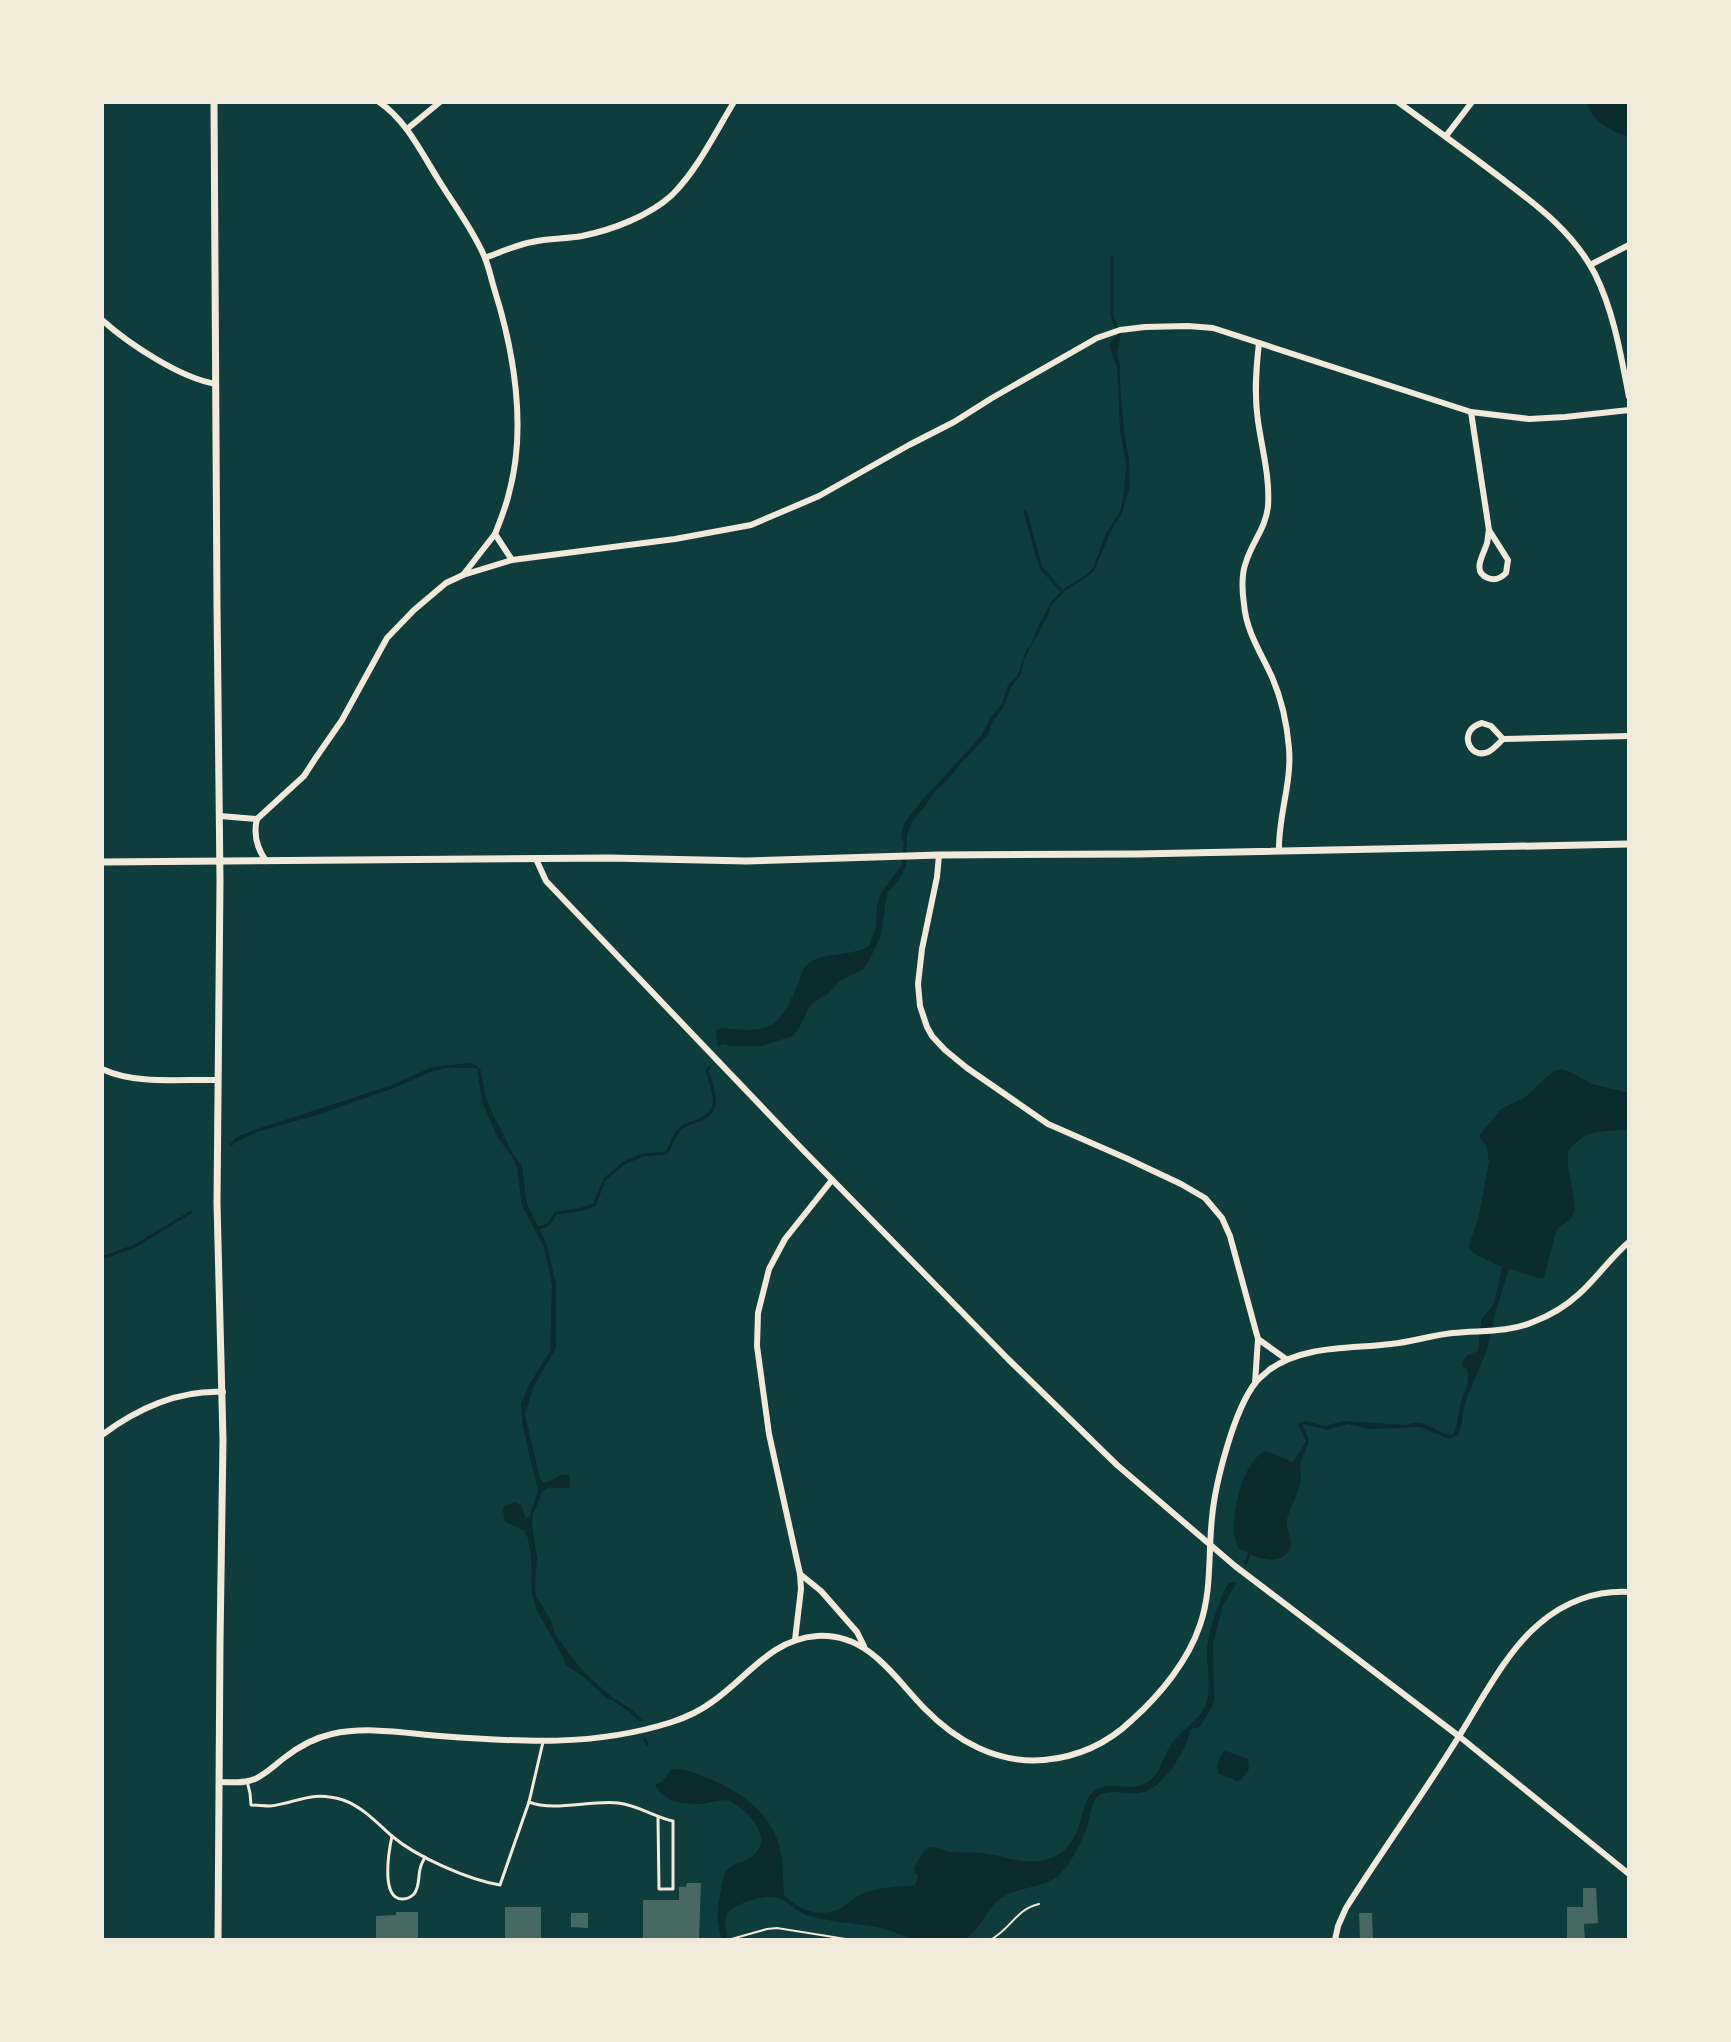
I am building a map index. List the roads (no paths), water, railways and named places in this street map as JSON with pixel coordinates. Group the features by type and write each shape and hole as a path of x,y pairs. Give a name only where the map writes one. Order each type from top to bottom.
{"street":[{"path":"214,102 220,816 217,1203 223,1392 218,1940"},
{"path":"379,102 407,129 485,258 511,349 517,406 516,455 510,489 495,534 463,575"},
{"path":"407,129 440,102"},
{"path":"485,258 521,244 583,236 621,224 659,204 692,171 734,102"},
{"path":"1398,102 1538,205 1568,233 1602,289 1613,320 1629,397"},
{"path":"1446,136 1472,102"},
{"path":"1590,265 1629,245"},
{"path":"102,320 152,356 194,379 216,384"},
{"path":"266,861 258,846 255,831 257,819 310,768 342,720 387,638 446,583 512,560 675,539 751,525 819,496 1097,338 1120,330 1188,326 1213,328 1471,412 1529,419 1629,410"},
{"path":"1259,343 1254,381 1268,508 1264,526 1246,560 1242,578 1250,632 1279,696 1289,751 1279,851"},
{"path":"1471,412 1489,530 1479,567 1483,576 1491,580 1499,579 1506,573 1508,560 1489,530"},
{"path":"495,534 512,560"},
{"path":"1503,739 1491,726 1482,723 1473,727 1467,740 1472,749 1480,753 1490,751 1503,739 1629,736"},
{"path":"220,816 257,819"},
{"path":"102,862 746,861 1629,844"},
{"path":"939,855 918,984 920,1006 932,1036 967,1068 1048,1124 1142,1165 1205,1198 1222,1218 1230,1236 1258,1339 1255,1383"},
{"path":"536,859 546,881 832,1180 1117,1465 1245,1574 1460,1737 1629,1874"},
{"path":"102,1069 126,1077 218,1080"},
{"path":"795,1640 800,1574 769,1434 757,1346 757,1322 765,1282 776,1254 794,1226 832,1180"},
{"path":"219,1782 247,1781 262,1775 300,1747 323,1736 342,1732 372,1731 543,1742 612,1736 661,1725 686,1717 711,1703 778,1647 814,1636 843,1638 864,1646 935,1718 970,1744 1017,1760 1040,1761 1070,1756 1105,1741 1129,1723 1150,1702 1196,1637 1209,1582 1212,1514 1225,1452 1240,1413 1255,1383 1264,1374 1286,1359 1325,1350 1395,1344 1441,1334 1528,1325 1564,1306 1579,1294 1629,1242"},
{"path":"1258,1339 1286,1359"},
{"path":"102,1435 158,1403 195,1392 223,1392"},
{"path":"800,1574 821,1591 857,1632 864,1646"},
{"path":"1335,1940 1346,1908 1526,1635 1552,1614 1583,1598 1608,1592 1629,1592"}],"lane":[{"path":"247,1781 251,1805 271,1806 310,1796 330,1797 355,1806 392,1836 425,1856 473,1878 500,1885 529,1802 543,1742"},
{"path":"529,1802 544,1806 619,1803 673,1821 673,1889 659,1889 658,1818"},
{"path":"392,1836 389,1889 400,1900 414,1894 425,1856"}],"water":[{"path":"1586,102 1629,102 1629,137 1603,124 1593,115"},
{"path":"1121,334 1117,351 1130,487 1122,513 1095,569 1051,605 1024,659 1021,674 988,735 934,792 913,820 907,835 906,867 887,893 881,936 863,970 839,981 829,993 814,1002 793,1036 761,1046 722,1044 718,1047 716,1030 753,1030 773,1024 787,1008 809,963 869,946 876,928 877,904 881,893 901,866 904,844 901,835 905,822 981,736 1001,705 1008,685 1018,675 1025,653 1052,601 1093,568 1106,533 1120,512 1124,492 1126,465 1120,431 1117,368 1109,345"},
{"path":"476,1065 481,1071 492,1112 522,1166 527,1204 546,1242 556,1284 556,1348 534,1386 525,1414 540,1479 544,1483 560,1476 570,1476 570,1488 548,1488 543,1491 533,1514 536,1596 569,1654 616,1701 607,1699 566,1665 536,1609 528,1538 523,1530 505,1522 504,1506 515,1502 521,1505 526,1519 529,1518 538,1491 522,1423 521,1404 550,1351 552,1285 544,1247 522,1206 517,1168 498,1138 482,1102 477,1068 447,1068 430,1072 317,1115 257,1132 230,1147 237,1137 254,1130 392,1085 432,1067"},
{"path":"1560,1069 1592,1084 1629,1093 1629,1129 1588,1135 1568,1152 1574,1212 1556,1231 1544,1278 1509,1269 1487,1350 1465,1402 1457,1436 1449,1439 1420,1427 1370,1429 1348,1424 1327,1430 1303,1424 1308,1444 1301,1461 1300,1485 1287,1520 1291,1543 1289,1551 1274,1560 1238,1548 1235,1510 1243,1480 1257,1457 1266,1451 1293,1462 1306,1441 1298,1424 1306,1421 1324,1426 1344,1421 1419,1423 1453,1435 1467,1383 1467,1369 1462,1367 1462,1362 1466,1356 1478,1351 1481,1320 1492,1307 1502,1267 1469,1248 1478,1220 1489,1162 1487,1148 1479,1136 1501,1109 1526,1097 1552,1072"},
{"path":"1235,1582 1223,1605 1213,1644 1214,1699 1200,1727 1191,1729 1179,1757 1165,1777 1149,1790 1140,1793 1108,1792 1098,1796 1079,1846 1055,1878 1004,1896 992,1906 972,1934 960,1940 916,1940 881,1928 814,1917 783,1900 769,1897 733,1908 725,1922 728,1940 722,1940 717,1916 723,1878 732,1866 756,1853 760,1846 759,1830 742,1809 728,1800 694,1804 667,1798 655,1784 662,1782 671,1770 689,1771 719,1783 751,1803 768,1822 779,1845 784,1895 802,1908 816,1912 837,1910 870,1891 915,1885 918,1877 914,1869 923,1853 930,1848 1043,1861 1070,1844 1085,1804 1093,1792 1105,1786 1133,1787 1146,1783 1159,1770 1172,1743 1205,1708 1209,1683 1207,1652 1212,1627 1225,1589 1229,1583"},
{"path":"1226,1751 1248,1759 1249,1769 1241,1780 1219,1774 1219,1761"}],"waterway":[{"path":"1112,258 1112,316 1119,335"},
{"path":"1025,511 1041,568 1061,590"},
{"path":"539,1228 549,1224 556,1213 594,1205 605,1179 624,1163 643,1155 666,1153 681,1128 706,1117 714,1106 709,1068"},
{"path":"102,1258 135,1246 191,1212"},
{"path":"1246,1563 1251,1550"},
{"path":"616,1701 640,1720"},
{"path":"645,1739 647,1744"}]}
